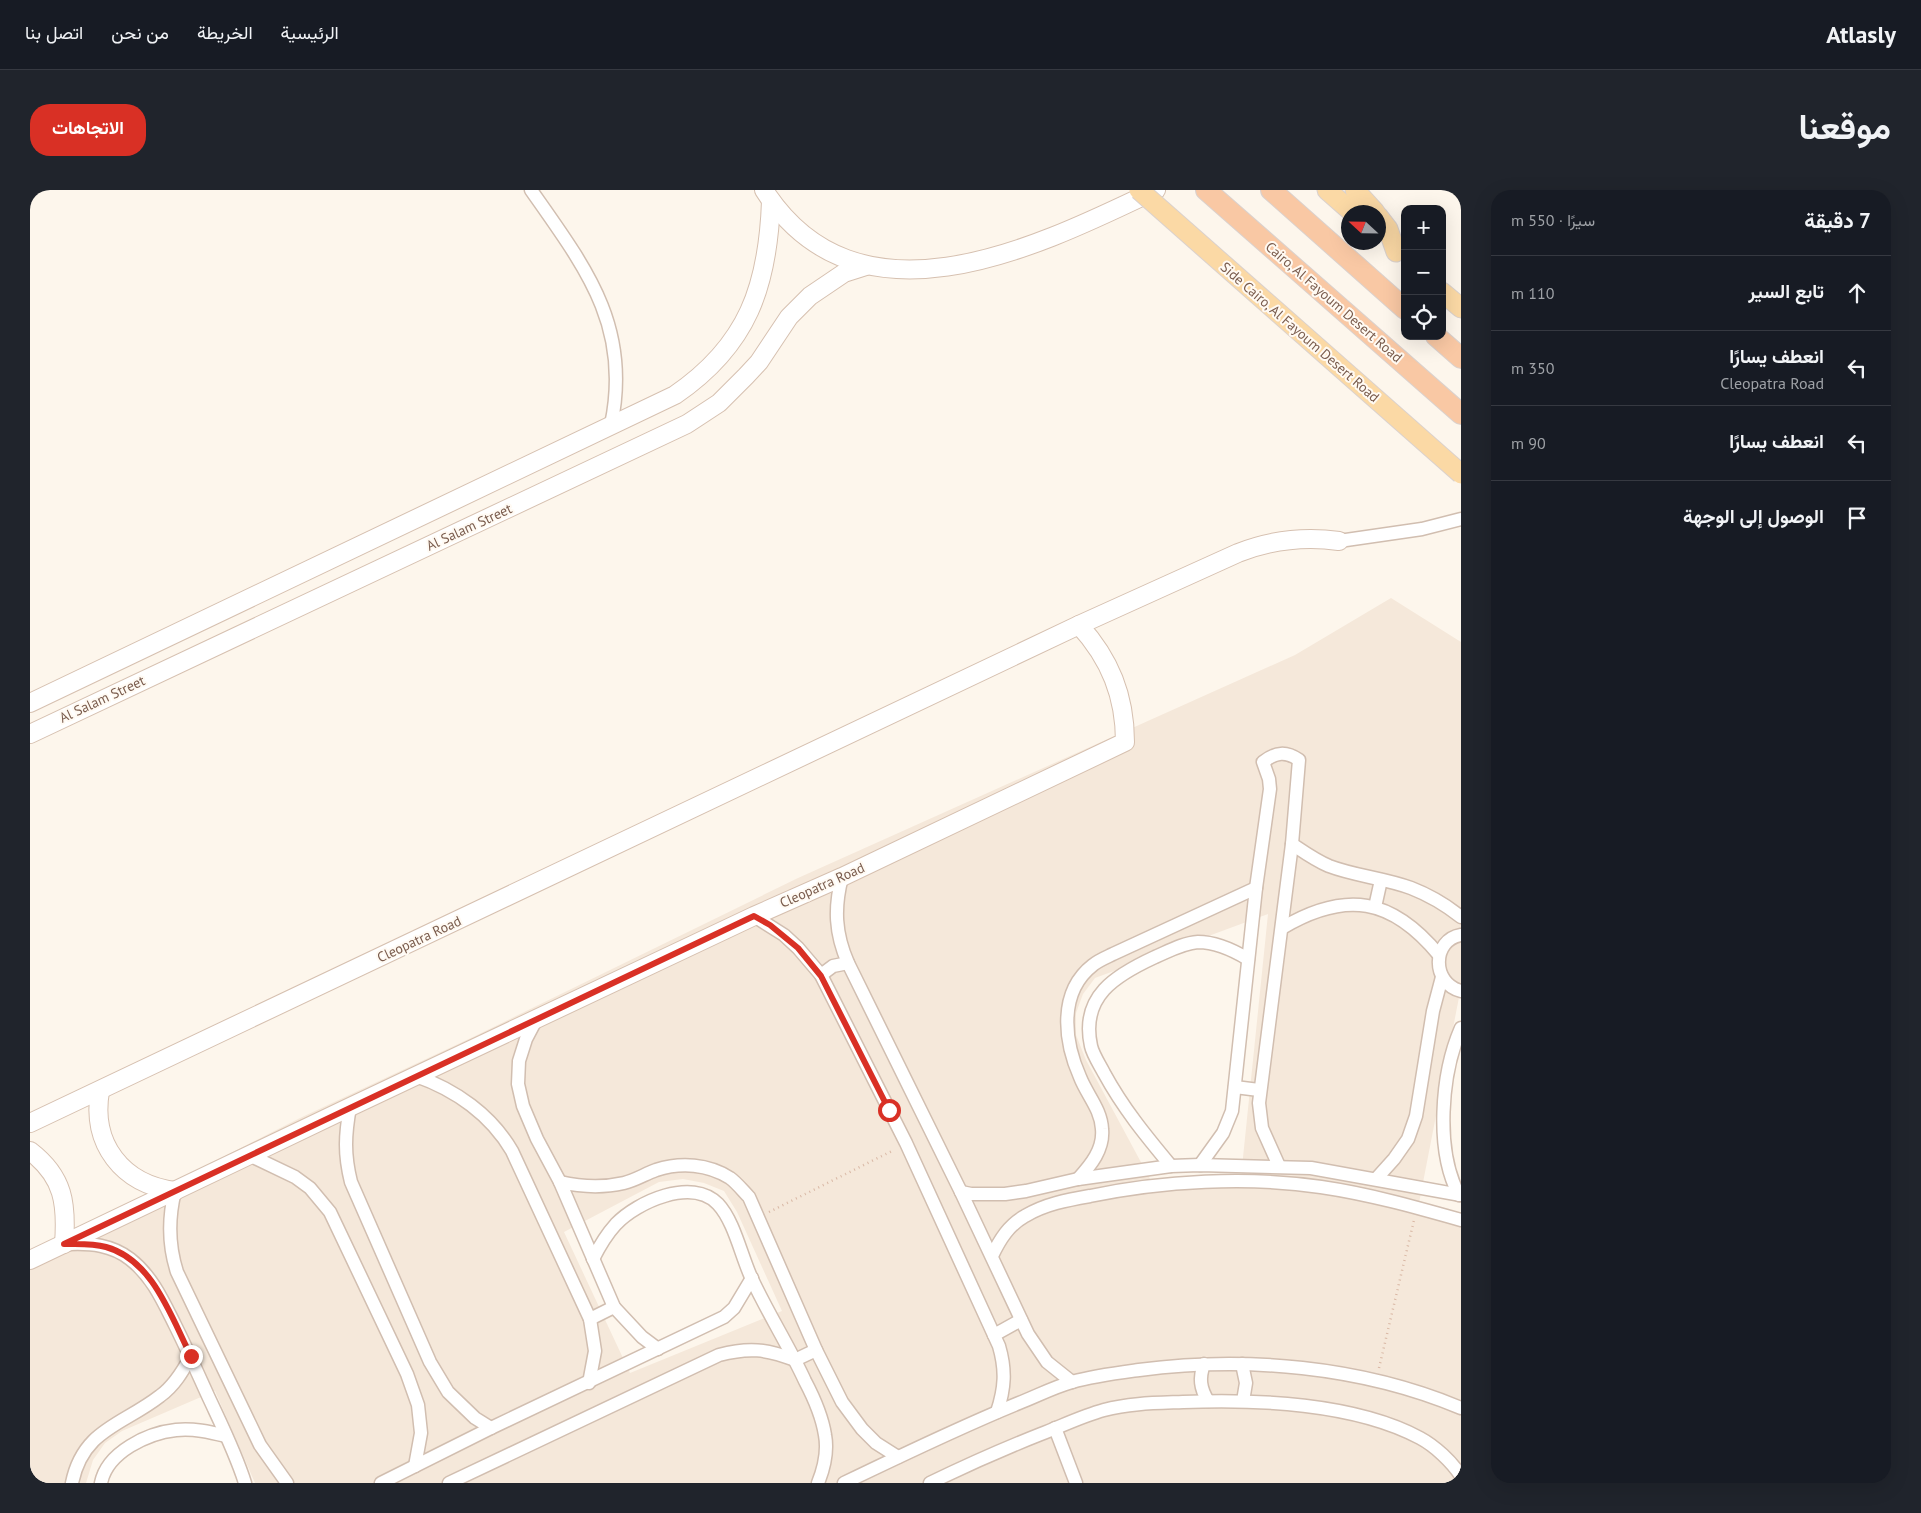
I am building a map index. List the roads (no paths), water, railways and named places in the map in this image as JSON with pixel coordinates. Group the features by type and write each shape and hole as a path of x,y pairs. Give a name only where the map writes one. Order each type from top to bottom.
{"highway":[{"name":"Cairo, Al Fayoum Desert Road","path":"1206,190 1461,414"},
{"path":"1271,190 1401,304"},
{"path":"1441,340 1461,358"}],"main road":[{"name":"Side Cairo, Al Fayoum Desert Road","path":"1139,190 1461,474"},
{"path":"767,195 790,223 813,241 839,256 866,266 939,269 1015,251 1090,221 1156,190"},
{"path":"1327,190 1344,205"},
{"path":"1356,190 1369,205"},
{"name":"Al Salam Street","path":"30,704 611,425 675,394 691,384 720,356 732,341 751,307 761,280 768,240 767,195"},
{"path":"1386,226 1400,256"},
{"path":"1386,243 1400,256"},
{"name":"Al Salam Street","path":"30,734 323,594 687,424 718,402 746,376 759,362 789,317 810,296 844,273 866,266"},
{"path":"1446,295 1461,308"},
{"name":"Cleopatra Road","path":"30,1123 1079,625 1254,547 1298,538 1339,541"},
{"path":"310,569 323,594"},
{"name":"Cleopatra Road","path":"30,1260 1125,742 1123,710 1115,678 1100,650 1079,625"},
{"path":"100,1091 98,1102 99,1124 106,1146 112,1156 139,1181 150,1186 175,1191"},
{"path":"30,1151 47,1166 59,1186 66,1210 64,1244"}],"street":[{"path":"531,190 591,282 607,316 617,370 617,389 611,425"},
{"path":"1339,541 1422,529 1461,519"},
{"path":"1200,1165 1217,1143 1228,1122 1235,1087 1256,888 1270,789 1264,762 1271,755 1281,753 1291,754 1299,760 1282,928 1259,1090 1262,1128 1279,1166"},
{"path":"1292,844 1327,865 1346,872 1409,888 1430,896 1461,916"},
{"path":"842,877 837,894 836,912 841,946 848,963 961,1192 1028,1334 1041,1355 1072,1382"},
{"path":"1375,907 1381,880"},
{"path":"1078,1179 1091,1166 1100,1149 1103,1131 1100,1113 1080,1078 1068,1041 1068,1001 1078,980 1093,964 1106,957 1256,888"},
{"path":"1282,928 1312,912 1327,907 1343,904 1375,907 1392,913 1406,921 1440,955"},
{"path":"754,916 777,930 798,948 821,976 906,1143 994,1335 1003,1360 1005,1376 1003,1392 997,1412"},
{"path":"1461,935 1446,944 1440,955 1438,966 1442,977 1452,989 1461,991"},
{"path":"1171,1166 1132,1119 1100,1066 1092,1048 1089,1027 1093,1007 1103,989 1118,976 1137,965 1186,944 1198,942 1224,947 1248,959"},
{"path":"821,976 833,966 848,963"},
{"path":"1376,1180 1394,1160 1408,1139 1416,1116 1433,1011 1442,977"},
{"path":"536,1020 526,1039 519,1061 518,1084 523,1106 529,1122 560,1182 614,1307 632,1327 658,1349"},
{"path":"1460,1195 1451,1180 1445,1155 1444,1108 1450,1059 1461,1028"},
{"path":"416,1076 432,1082 463,1099 491,1122 512,1151 590,1320 595,1351 589,1383"},
{"path":"1235,1087 1259,1090"},
{"path":"350,1107 345,1136 345,1154 351,1182 430,1362 448,1392 462,1407 491,1428"},
{"path":"249,1155 295,1177 310,1188 330,1212 407,1374 418,1405 421,1433 415,1466"},
{"path":"560,1182 592,1187 609,1186 641,1178 656,1170 681,1165 707,1168 730,1179 749,1197 816,1350 842,1402 876,1442 898,1457"},
{"path":"961,1192 971,1194 1004,1194 1078,1179 1171,1166 1200,1165 1311,1168 1460,1195"},
{"path":"992,1256 999,1240 1012,1225 1033,1211 1057,1202 1125,1188 1196,1182 1277,1182 1320,1186 1371,1196 1461,1220"},
{"path":"175,1191 171,1205 169,1232 170,1246 177,1272 260,1445 287,1483"},
{"path":"1026,1191 1033,1211"},
{"path":"593,1259 602,1241 616,1224 632,1211 650,1201 687,1192 703,1195 717,1204 727,1218 752,1278 818,1407 825,1434 825,1460 818,1483"},
{"path":"64,1244 93,1244 119,1252 140,1268 157,1289 191,1356 245,1483"},
{"path":"381,1483 491,1428 589,1383 724,1317 734,1308 752,1278"},
{"path":"590,1320 614,1307"},
{"path":"994,1335 1021,1320"},
{"path":"449,1483 719,1355 738,1350 757,1349 795,1360 816,1350"},
{"path":"72,1483 82,1454 94,1439 105,1430 161,1396 175,1383 191,1356"},
{"path":"1204,1364 1200,1383 1202,1392 1208,1401"},
{"path":"844,1483 997,1412 1072,1382 1118,1373 1204,1364 1291,1367 1407,1388 1461,1408"},
{"path":"1242,1364 1246,1382 1243,1401"},
{"path":"930,1483 1055,1428 1104,1410 1128,1406 1208,1401 1279,1404 1344,1413 1396,1427 1422,1439 1445,1458 1461,1476"},
{"path":"1055,1428 1076,1483"},
{"path":"101,1483 110,1462 130,1446 152,1435 177,1430 202,1430 226,1436"}]}
